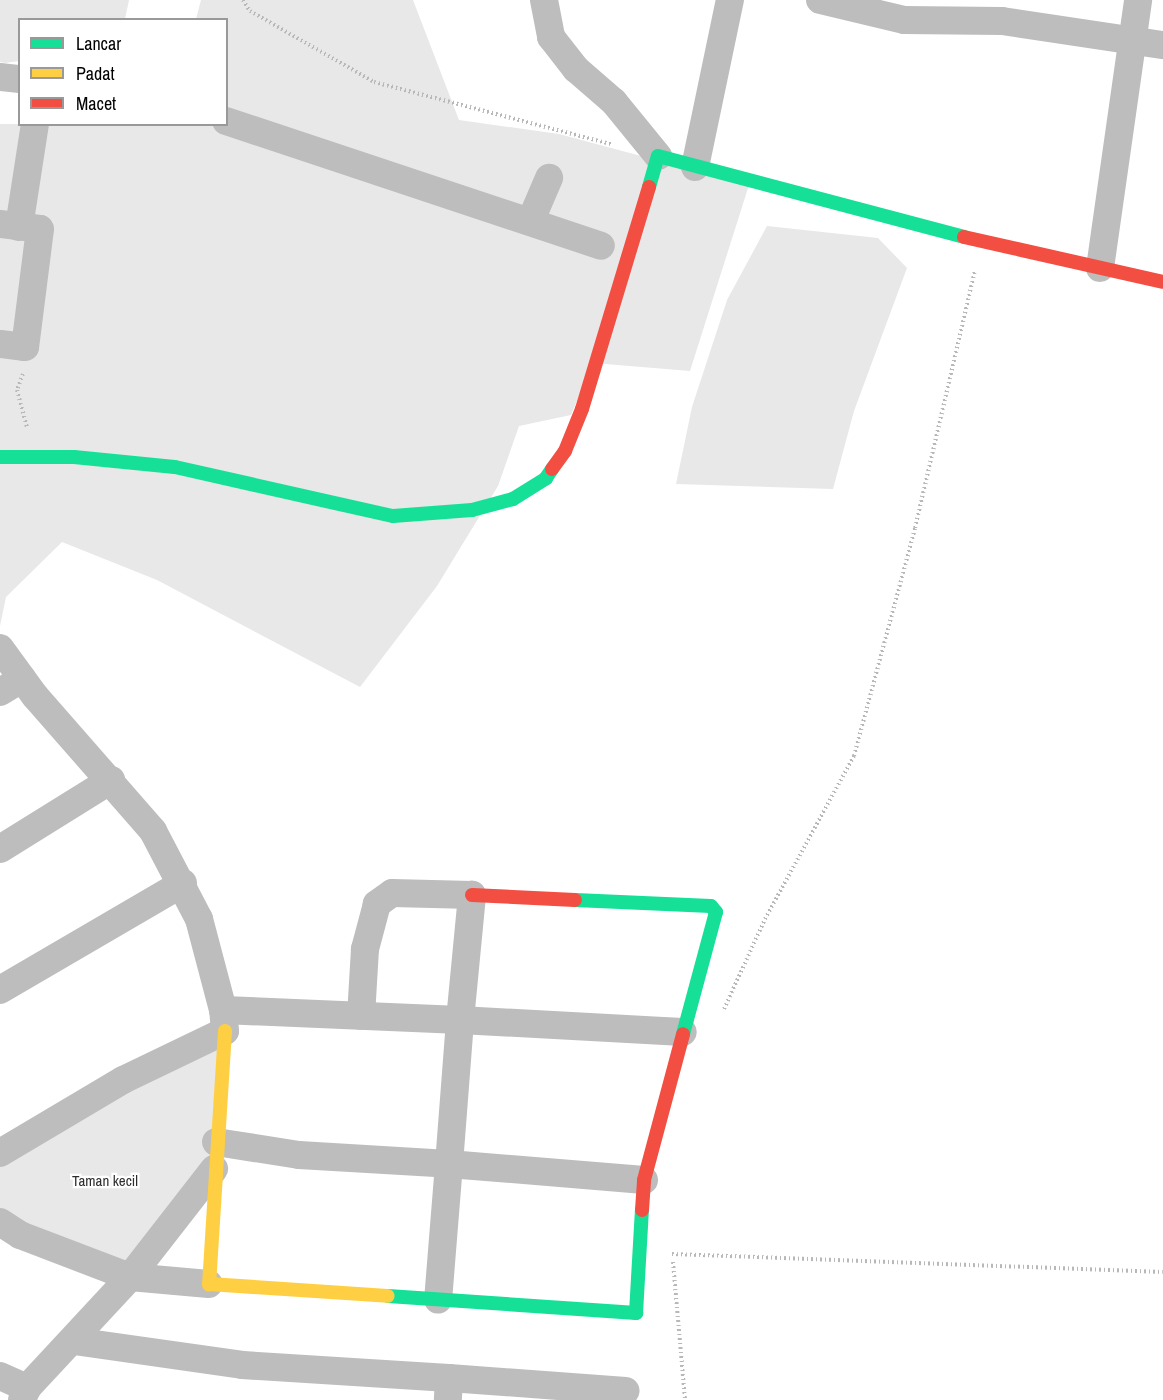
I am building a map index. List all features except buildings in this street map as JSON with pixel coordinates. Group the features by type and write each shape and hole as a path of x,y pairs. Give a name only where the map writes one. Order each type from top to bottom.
{"street":[{"path":"544,0 551,37 576,69 614,102 658,156 983,242 1163,282"},
{"path":"695,167 730,0"},
{"path":"820,0 904,20 928,10 1163,45"},
{"path":"1100,268 1138,0"},
{"path":"0,77 18,79"},
{"path":"228,122 531,220 602,246"},
{"path":"0,344 25,347 40,229 10,225 35,126"},
{"path":"0,457 74,458 175,467 393,516 472,510 513,499 546,478 565,451 585,398 658,156"},
{"path":"531,220 549,178"},
{"path":"0,648 11,685 111,780 153,831 183,883 200,919 224,1021 209,1284"},
{"path":"0,849 111,780"},
{"path":"0,990 183,883"},
{"path":"0,1222 20,1235 130,1277 636,1313 644,1180 716,912 711,906 392,893 377,904 365,949 361,1016"},
{"path":"438,1300 472,895"},
{"path":"0,1153 224,1021 361,1016 683,1032"},
{"path":"215,1155 300,1155 449,1164 644,1180"},
{"path":"0,1376 24,1394 130,1277 215,1155"},
{"path":"74,1341 242,1365 448,1389 626,1391"}],"path":[{"path":"243,0 250,11 374,82 613,144"},
{"path":"723,1011 765,919 854,756 915,528 983,242"},
{"path":"25,367 17,390 25,414 26,458"},
{"path":"672,1245 686,1400"},
{"path":"672,1254 1163,1272"}],"green space":[{"path":"0,0 129,0 125,18 18,18 18,61 0,62"},
{"path":"201,0 413,0 459,120 559,134 749,185 690,371 593,363 571,415 519,426 498,486 437,586 360,687 157,580 62,542 6,597 0,626 0,124 18,124 18,126 228,126 228,18 196,18"},
{"path":"767,226 878,238 907,268 854,411 833,489 676,484 692,407 727,300"},
{"name":"Taman kecil","path":"222,1035 212,1167 131,1271 0,1216 0,1156"}],"traffic: fast":[{"path":"649,187 658,156 964,237"},
{"path":"0,457 74,457 175,467 393,516 472,510 513,499 546,478 552,469"},
{"path":"575,900 711,906 716,912 683,1034"},
{"path":"388,1296 636,1313 642,1210"}],"traffic: slow":[{"path":"225,1031 209,1284 388,1296"}],"traffic: jam":[{"path":"552,469 565,451 582,409 649,187"},
{"path":"964,237 1163,282"},
{"path":"472,895 575,900"},
{"path":"642,1210 644,1180 683,1034"}]}
